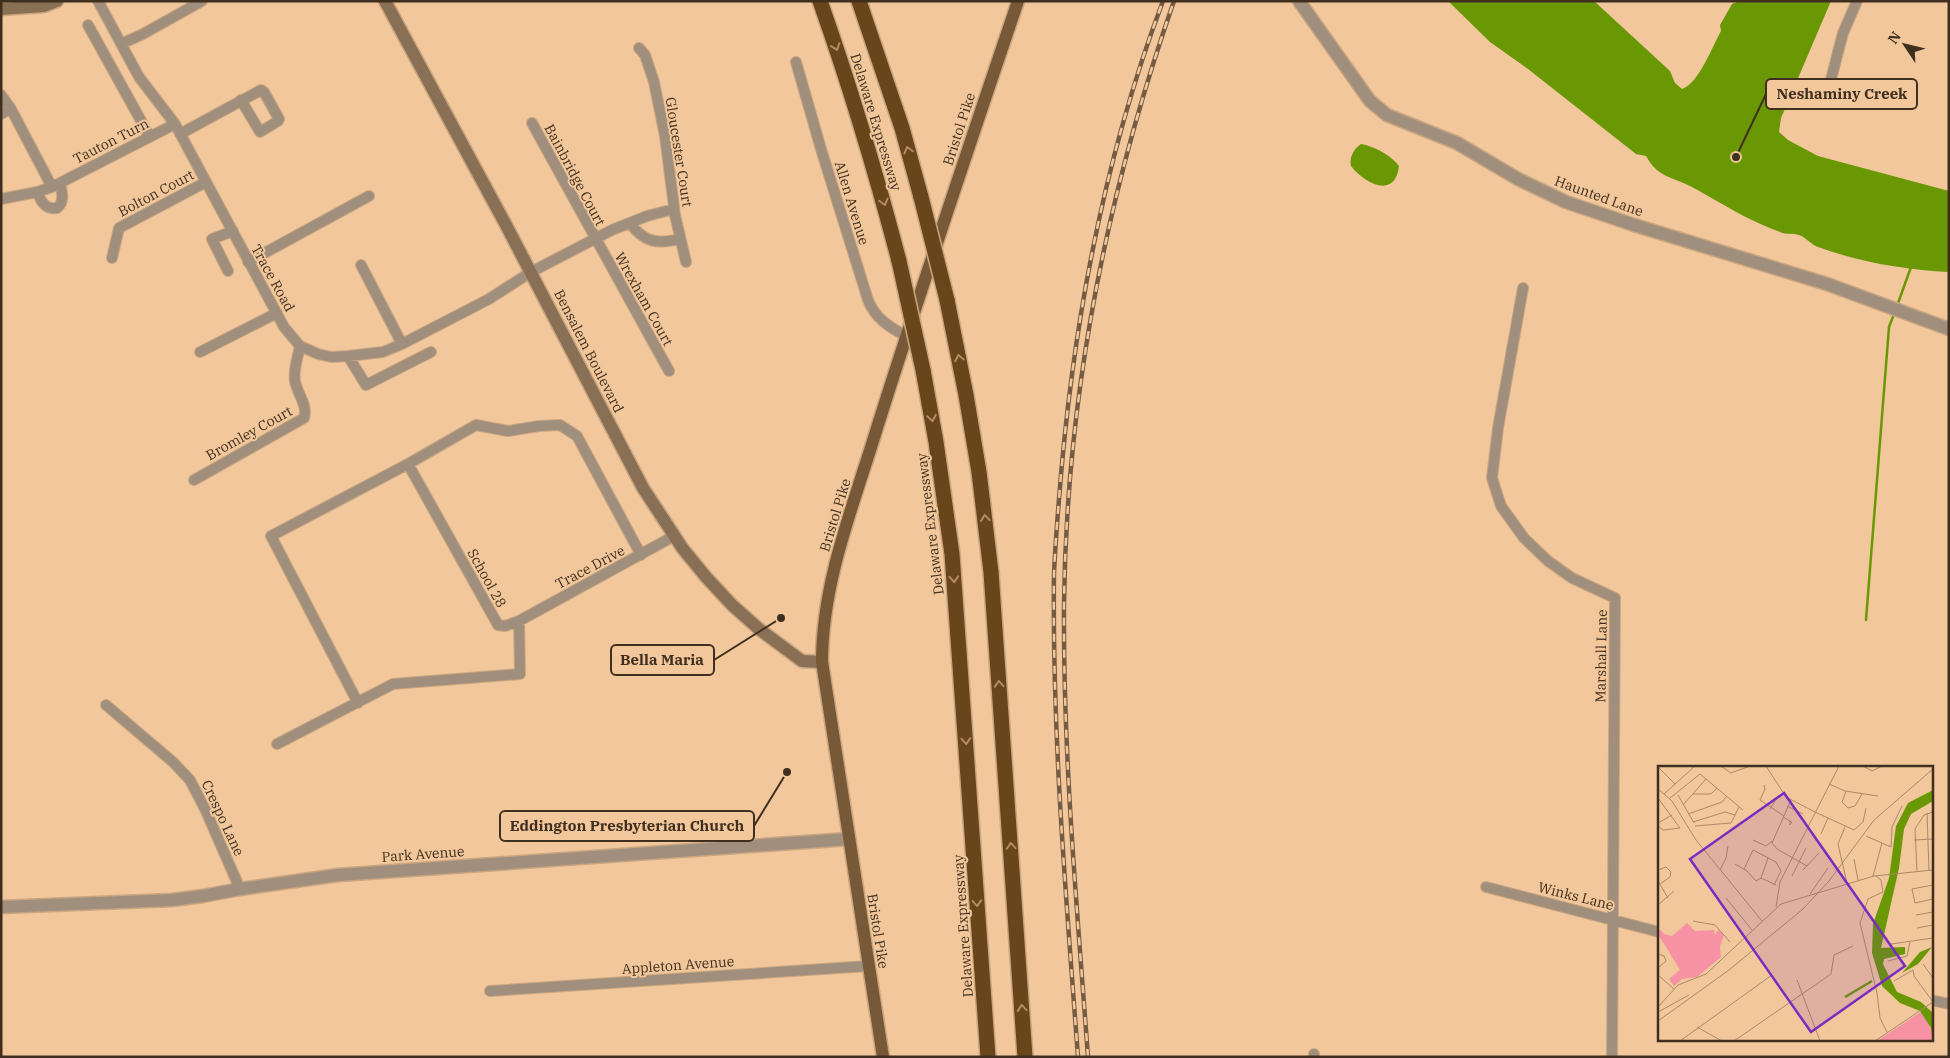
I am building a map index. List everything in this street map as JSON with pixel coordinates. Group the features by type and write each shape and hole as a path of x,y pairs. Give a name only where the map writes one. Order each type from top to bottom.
{"highway":[{"name":"Delaware Expressway","path":"820,1 847,80 883,198 923,370 938,452 952,554 988,1057"},
{"name":"Delaware Expressway","path":"859,1 902,128 947,300 970,414 991,572 1026,1057"}],"main road":[{"path":"1,10 36,7 57,1"},
{"name":"Bensalem Boulevard","path":"385,1 531,272 643,488 674,536 719,591 759,629 802,661 822,662"},
{"name":"Bristol Pike","path":"883,1057 822,662 824,621 830,582 906,336 1018,1"}],"street":[{"name":"Trace Road","path":"98,1 139,77 175,124 284,327 300,346 318,354 331,357 383,352 489,299 531,272 595,239 647,216 674,209"},
{"path":"120,44 143,34 202,1"},
{"name":"Haunted Lane","path":"1299,1 1361,90 1374,106 1382,112 1457,143 1518,179 1566,202 1626,223 1827,284 1949,329"},
{"path":"1822,104 1832,76 1843,33 1857,1"},
{"path":"88,25 150,137"},
{"name":"Gloucester Court","path":"639,48 645,55 654,82 665,136 674,209 686,262"},
{"name":"Allen Avenue","path":"796,62 821,149 872,310 882,321 906,336"},
{"path":"1,95 6,111 56,185 63,198 62,203 57,208 47,207 42,203 37,192"},
{"path":"180,134 241,100"},
{"name":"Bainbridge Court","path":"532,123 595,239"},
{"name":"Tauton Turn","path":"1,199 37,192 56,185 175,124"},
{"name":"Bolton Court","path":"112,258 119,228 206,182"},
{"path":"248,262 368,196"},
{"path":"630,223 654,242 662,243 680,239"},
{"path":"228,271 212,239 233,232"},
{"name":"Wrexham Court","path":"595,239 669,371"},
{"path":"361,265 402,344"},
{"name":"Marshall Lane","path":"1523,288 1498,428 1492,478 1501,506 1524,538 1548,561 1572,578 1587,587 1615,598 1612,1057"},
{"path":"200,352 277,313"},
{"name":"Bromley Court","path":"194,480 304,418 305,407 294,375 300,346"},
{"path":"348,356 366,385 431,352"},
{"path":"358,703 271,536 408,464 476,425 508,431 539,426 560,426 577,436 641,555"},
{"name":"School 28","path":"408,464 498,625 505,626 519,621"},
{"name":"Trace Drive","path":"519,621 674,536"},
{"path":"277,744 393,684 520,674 519,621"},
{"name":"Crespo Lane","path":"106,705 173,762 190,780 206,811 240,889"},
{"name":"Park Avenue","path":"1,907 172,900 348,874 849,839"},
{"name":"Winks Lane","path":"1486,887 1658,932"},
{"name":"Appleton Avenue","path":"490,991 869,966"},
{"path":"1932,1000 1949,1004"}],"shaded area":[{"path":"1448,1 1594,1 1670,71 1675,83 1682,89 1694,80 1704,64 1721,31 1720,25 1732,4 1740,1 1831,1 1781,118 1779,132 1788,140 1818,156 1949,191 1949,272 1883,264 1850,257 1818,247 1797,234 1782,233 1757,223 1692,187 1666,176 1656,169 1646,156 1636,154 1528,69 1490,42"},
{"path":"1361,144 1382,152 1399,166 1392,183 1378,185 1363,178 1351,166 1353,154"}],"waterway":[{"path":"1897,306 1911,267"},
{"path":"1866,620 1889,327 1894,314"}],"railway":[{"path":"1078,1057 1061,816 1055,695 1055,546 1072,372 1093,246 1123,122 1163,1"},
{"path":"1088,1057 1068,776 1064,663 1064,606 1072,452 1094,299 1110,224 1128,149 1174,1"}],"place":[{"name":"Neshaminy Creek","path":"1736,157"},
{"name":"Bella Maria","path":"781,618"},
{"name":"Eddington Presbyterian Church","path":"787,772"}]}
